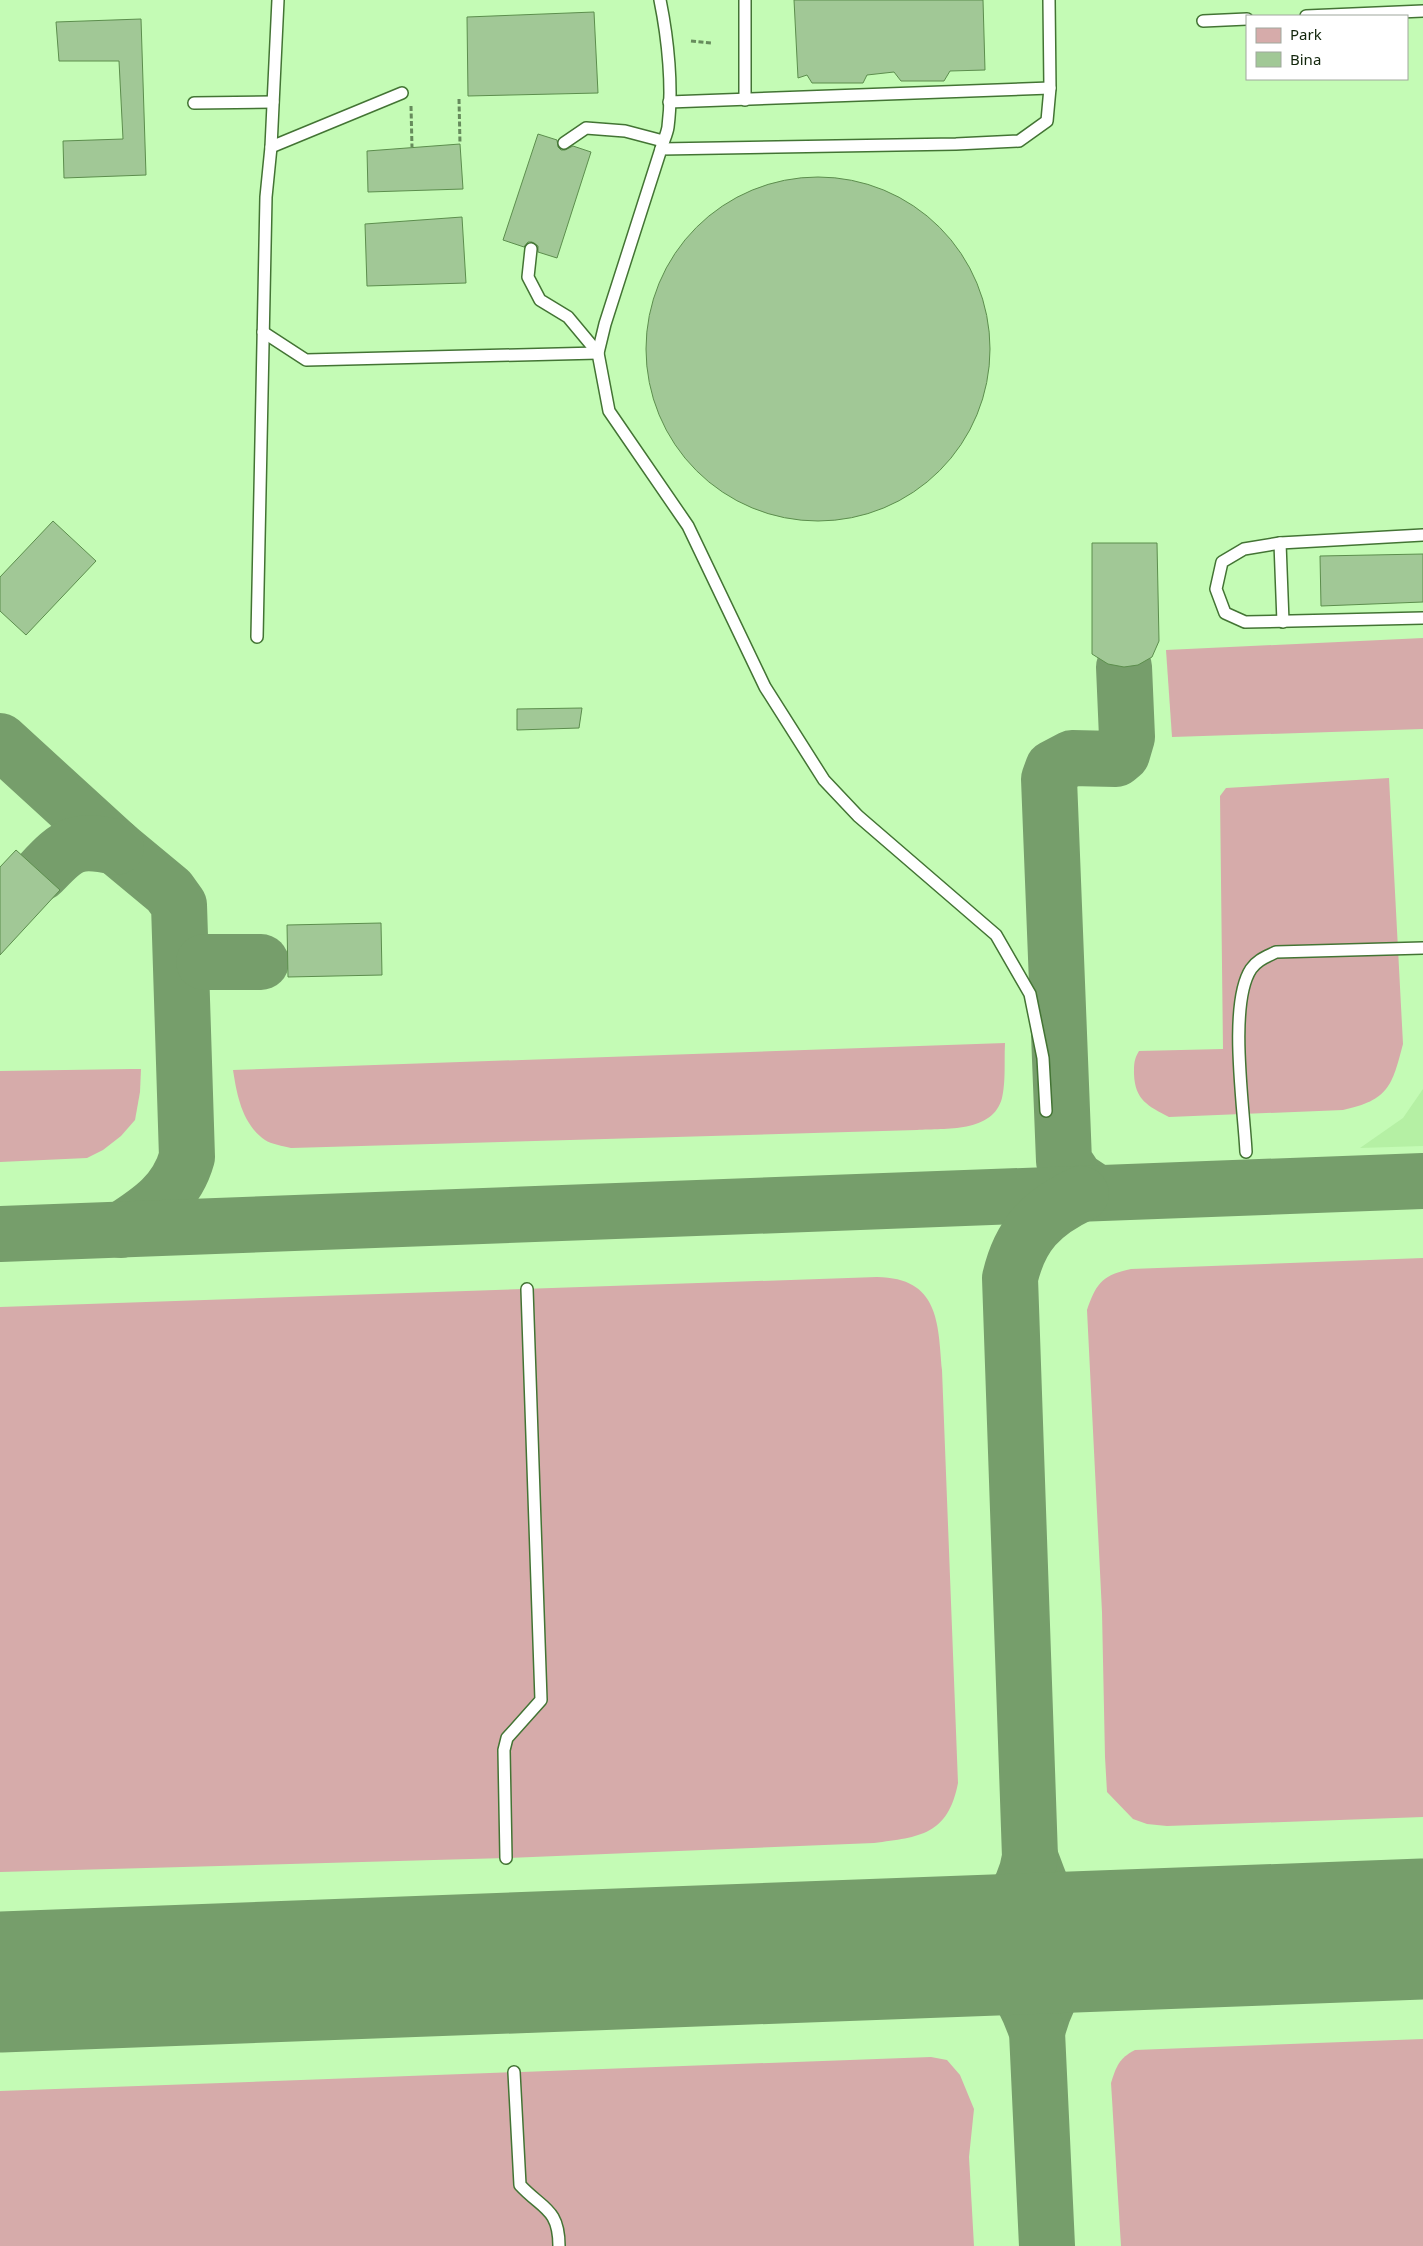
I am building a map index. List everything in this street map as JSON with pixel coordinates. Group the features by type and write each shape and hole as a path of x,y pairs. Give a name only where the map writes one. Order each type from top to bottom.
{"lane":[{"path":"257,637 266,197 272,148 278,0"},
{"path":"660,0 666,30 669,102 668,128 605,324 598,353 609,412 688,526 765,687 824,780 858,816 996,935 1030,994 1043,1058 1046,1112"},
{"path":"745,0 745,100"},
{"path":"564,143 586,128 625,131 662,145 956,144 1019,140 1047,120 1050,88 1049,0"},
{"path":"1329,15 1423,11"},
{"path":"1202,21 1246,19"},
{"path":"669,102 1050,88"},
{"path":"272,148 406,97"},
{"path":"194,103 274,102"},
{"path":"531,249 528,277 540,300 568,317 598,353"},
{"path":"263,332 306,360 598,353"},
{"path":"1423,535 1280,543 1244,549 1222,562 1216,589 1225,613 1246,622 1423,618"},
{"path":"1280,543 1283,622"},
{"path":"1246,1152 1239,1020 1243,988 1250,970 1260,959 1276,952 1423,948"},
{"path":"506,1858 504,1750 507,1738 541,1700 527,1289"},
{"path":"514,2072 520,2185 552,2213 559,2229 559,2246"}],"path":[{"path":"691,41 711,43"},
{"path":"406,97 412,148"},
{"path":"460,99 460,144"}],"shaded area":[{"path":"1423,1089 1423,1146 1360,1148 1403,1118"}],"green space":[{"path":"1423,638 1423,729 1172,737 1166,650"},
{"path":"1389,778 1403,1044 1395,1071 1386,1089 1370,1101 1343,1110 1169,1117 1149,1105 1140,1096 1135,1083 1134,1064 1139,1051 1223,1049 1220,796 1226,788"},
{"path":"1005,1043 1002,1098 997,1109 989,1117 979,1123 967,1126 917,1130 291,1148 265,1140 251,1126 239,1099 233,1070"},
{"path":"141,1069 140,1092 135,1120 121,1136 103,1150 87,1158 0,1162 0,1071"},
{"path":"1423,1258 1423,1817 1167,1826 1147,1824 1133,1819 1107,1792 1102,1612 1087,1310 1097,1287 1113,1274 1131,1269"},
{"path":"877,1277 897,1279 913,1285 924,1294 936,1320 941,1352 958,1783 947,1813 930,1830 918,1835 874,1843 506,1858 0,1872 0,1307"},
{"path":"1423,2039 1423,2246 1121,2246 1111,2083 1119,2064 1125,2056 1135,2050"},
{"path":"931,2057 947,2060 960,2075 974,2109 969,2157 974,2246 0,2246 0,2091"}],"building":[{"path":"794,0 983,0 985,70 950,71 944,81 901,81 894,72 867,75 863,83 812,83 807,75 798,78"},
{"path":"594,12 598,93 468,96 467,17"},
{"path":"141,19 146,175 64,178 63,141 123,139 119,61 59,61 56,22"},
{"path":"538,134 557,140 558,147 561,150 573,146 591,152 557,258 538,252 538,246 532,242 528,242 524,247 503,240"},
{"path":"460,144 463,189 368,192 367,151"},
{"path":"818,177 852,181 884,190 927,216 951,240 977,283 986,315 990,349 986,383 977,415 951,458 927,482 884,508 852,517 818,521 784,517 752,508 709,482 685,458 659,415 650,383 646,349 650,315 659,283 685,240 709,216 752,190 784,181"},
{"path":"462,217 466,283 367,286 365,224"},
{"path":"53,521 96,561 26,635 0,611 0,577"},
{"path":"1092,543 1157,543 1159,641 1152,657 1138,665 1124,667 1108,664 1092,654"},
{"path":"1423,554 1423,602 1321,606 1320,556"},
{"path":"582,708 579,728 517,730 517,709"},
{"path":"16,850 60,890 0,955 0,867"},
{"path":"381,923 382,975 288,977 287,925"}],"taxiway":[{"path":"1097,1193 1076,1179 1064,1161 1049,779 1053,768 1072,758 1116,759 1122,754 1127,737 1124,667"},
{"path":"0,741 116,847 169,891 179,905 187,1157 177,1181 162,1200 121,1230"},
{"path":"41,873 58,855 74,846 91,843 116,847"},
{"path":"204,962 261,962"},
{"path":"0,1234 1423,1181"},
{"path":"1047,2246 1037,2032 1031,2015 1018,1990 1002,1973 964,1947 987,1929 1007,1909 1022,1885 1030,1857 1010,1278 1020,1249 1034,1227 1054,1209 1081,1194"},
{"path":"1030,1857 1043,1890 1051,1902 1076,1922 1112,1941"},
{"path":"1037,2032 1048,2000 1063,1978 1084,1959 1112,1941"}],"runway":[{"path":"0,1982 1423,1929"}]}
